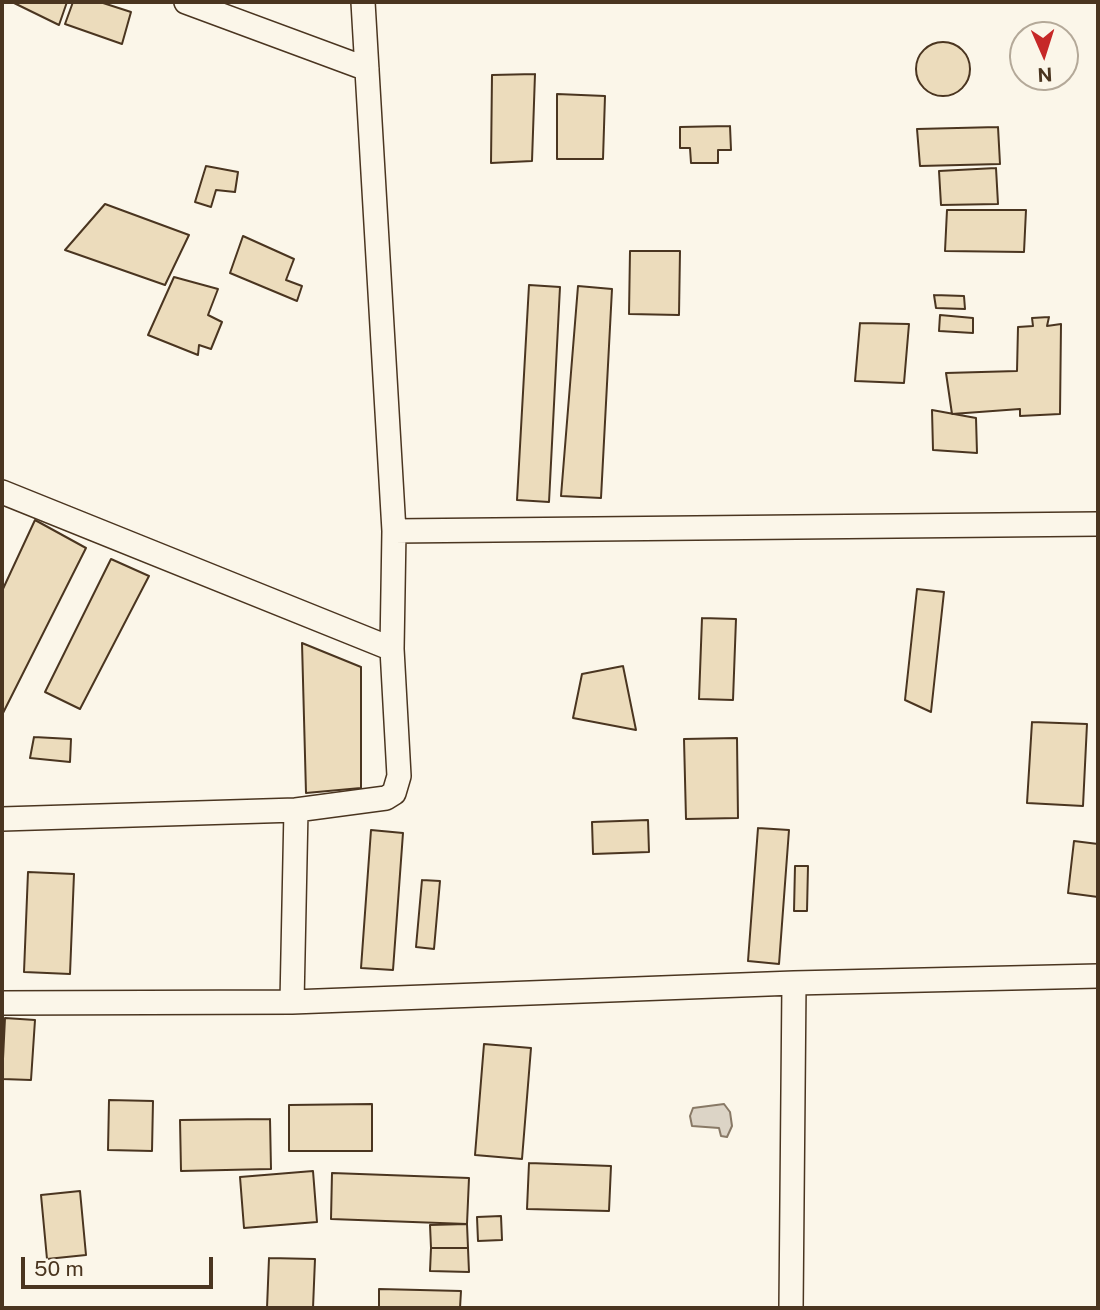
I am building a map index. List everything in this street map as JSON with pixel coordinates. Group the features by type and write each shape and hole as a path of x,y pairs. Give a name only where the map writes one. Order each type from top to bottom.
{"street":[{"path":"186,2 367,69"},
{"path":"2,820 296,810 386,799 394,793 399,776 392,649 394,531 363,2"},
{"path":"2,492 392,649"},
{"path":"394,531 1098,524"},
{"path":"292,1002 296,810"},
{"path":"2,1003 292,1002 794,983 1098,976"},
{"path":"791,1308 794,983"}],"shaded area":[{"path":"724,1104 730,1112 732,1126 727,1137 721,1136 719,1128 692,1126 690,1116 693,1108"}],"building":[{"path":"12,2 67,2 59,25"},
{"path":"73,2 100,2 131,12 122,44 65,24"},
{"path":"943,42 962,50 970,69 962,88 943,96 924,88 916,69 924,50"},
{"path":"535,74 532,161 491,163 492,75"},
{"path":"557,94 605,96 603,159 557,159"},
{"path":"730,126 731,150 718,150 718,163 691,163 690,148 680,148 680,127"},
{"path":"998,127 1000,164 920,166 917,129"},
{"path":"206,166 238,172 235,192 216,190 211,207 195,202"},
{"path":"996,168 998,204 941,205 939,171"},
{"path":"105,204 189,235 165,285 65,250"},
{"path":"947,210 1026,210 1024,252 945,251"},
{"path":"243,236 294,259 286,280 302,286 297,301 230,273"},
{"path":"630,251 680,251 679,315 629,314"},
{"path":"174,277 218,289 208,315 222,322 211,349 199,345 198,355 148,335"},
{"path":"529,285 560,287 549,502 517,500"},
{"path":"578,286 612,289 601,498 561,496"},
{"path":"934,295 964,296 965,309 936,308"},
{"path":"940,315 973,318 973,333 939,331"},
{"path":"1049,317 1047,326 1061,324 1060,414 1020,416 1020,409 952,414 946,373 1017,371 1018,327 1033,326 1032,318"},
{"path":"860,323 909,324 904,383 855,381"},
{"path":"932,410 976,418 977,453 933,450"},
{"path":"35,520 86,548 2,715 2,591"},
{"path":"111,559 149,576 80,709 45,692"},
{"path":"917,589 944,592 931,712 905,700"},
{"path":"702,618 736,619 733,700 699,699"},
{"path":"302,643 361,667 361,788 306,793"},
{"path":"623,666 636,730 573,718 582,674"},
{"path":"1032,722 1087,724 1083,806 1027,803"},
{"path":"34,737 71,739 70,762 30,758"},
{"path":"737,738 738,818 686,819 684,739"},
{"path":"648,820 649,852 593,854 592,822"},
{"path":"758,828 789,830 779,964 748,961"},
{"path":"371,830 403,833 393,970 361,968"},
{"path":"1074,841 1098,844 1098,897 1068,893"},
{"path":"795,866 808,866 807,911 794,911"},
{"path":"28,872 74,874 70,974 24,972"},
{"path":"422,880 440,881 434,949 416,947"},
{"path":"5,1018 35,1020 31,1080 2,1079"},
{"path":"484,1044 531,1048 522,1159 475,1155"},
{"path":"109,1100 153,1101 152,1151 108,1150"},
{"path":"372,1104 372,1151 289,1151 289,1105"},
{"path":"270,1119 271,1169 181,1171 180,1120"},
{"path":"529,1163 611,1166 609,1211 527,1209"},
{"path":"313,1171 317,1222 244,1228 240,1177"},
{"path":"332,1173 469,1178 467,1224 331,1219"},
{"path":"80,1191 86,1255 47,1259 41,1195"},
{"path":"501,1216 502,1240 478,1241 477,1217"},
{"path":"467,1224 468,1248 431,1248 430,1225"},
{"path":"431,1248 468,1248 469,1272 430,1271"},
{"path":"269,1258 315,1259 313,1308 267,1308"},
{"path":"379,1289 461,1291 460,1308 379,1308"}]}
